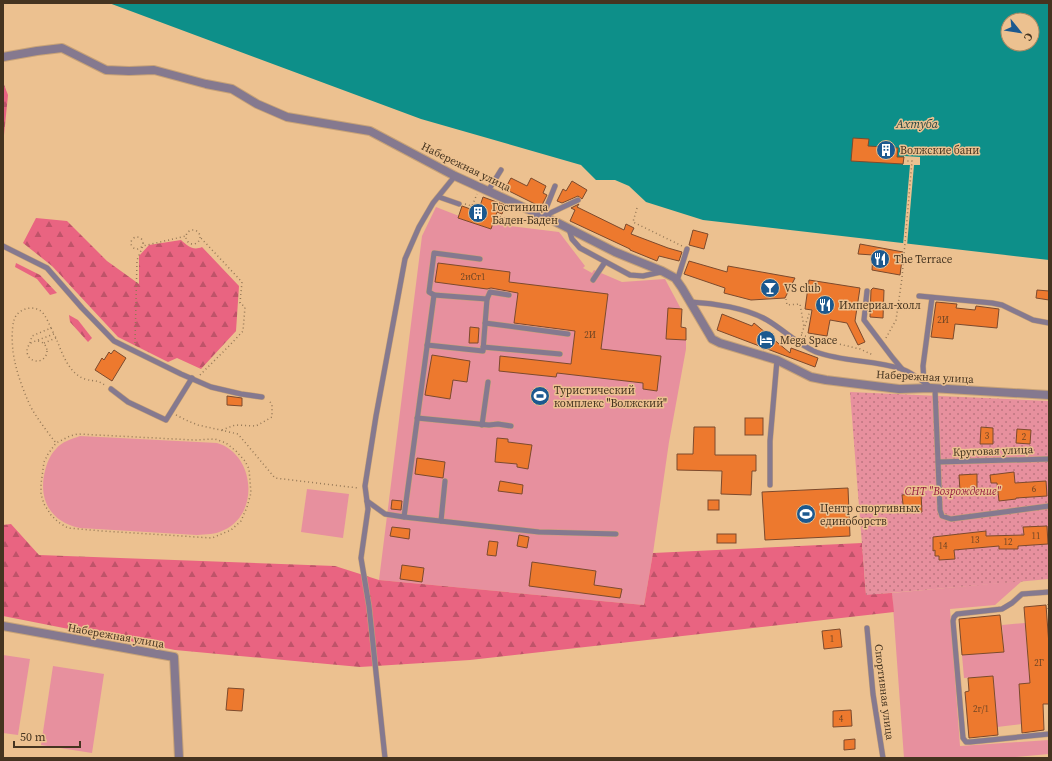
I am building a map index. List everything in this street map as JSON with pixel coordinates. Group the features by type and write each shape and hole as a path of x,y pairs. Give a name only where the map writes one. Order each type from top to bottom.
{"street":[{"name":"Набережная улица","path":"3,57 62,48 106,70 154,70 206,84 232,89 257,104 287,117 370,131 455,176 535,212 615,252 662,271 675,278 712,339 720,343 777,360 811,377 899,389 933,388 1049,395"},
{"name":"Набережная улица","path":"3,626 174,658 179,758"}],"lane":[{"path":"488,191 501,170"},
{"path":"385,758 369,606 361,558 368,509 365,489 370,452 405,259 419,227 433,203 455,176"},
{"path":"543,216 555,186"},
{"path":"439,197 459,204"},
{"path":"543,216 578,200"},
{"path":"569,229 572,239 580,248 630,275 644,276 662,271"},
{"path":"3,246 47,268 82,308 114,341 211,387 262,397"},
{"path":"677,281 687,249"},
{"path":"480,259 434,253 429,292 434,294 487,299"},
{"path":"593,280 605,262"},
{"path":"867,291 864,320 903,370"},
{"path":"427,345 483,351 487,299 490,292 509,295"},
{"path":"404,517 434,294"},
{"path":"920,296 1002,305 1033,320 1049,323"},
{"path":"924,382 923,366 932,298"},
{"path":"690,302 737,309 766,320 802,345 816,352 903,370 916,376 933,388"},
{"path":"485,323 568,334"},
{"path":"483,347 560,354"},
{"path":"770,485 770,441 777,360"},
{"path":"110,390 128,402 166,420 193,379"},
{"path":"482,424 488,382"},
{"name":"Круговая улица","path":"933,388 940,510 942,516 951,519 1049,506"},
{"path":"417,418 511,426"},
{"name":"Круговая улица","path":"938,462 1049,459"},
{"path":"440,521 445,481"},
{"path":"367,501 385,514 404,517 539,532 616,534"},
{"path":"1049,592 1022,594 1002,609 957,614 953,621 963,738 966,742 1049,734"},
{"name":"Спортивная улица","path":"866,628 873,694 883,758"}],"path":[{"path":"882,345 896,320 902,278 912,161 906,161"},
{"path":"459,204 460,202 472,206 479,187"},
{"path":"637,208 633,222 680,244 687,249"},
{"path":"496,216 529,223 535,212"},
{"path":"135,351 137,260 143,246 143,242 140,238 136,237 132,239 131,243 134,249 140,249 143,246 186,236 190,231 195,230 199,233 200,238 242,282 240,303 245,307 243,331 193,379"},
{"path":"186,236 186,241 192,245 197,244 200,238"},
{"path":"786,299 787,305 800,304 804,327"},
{"path":"56,443 29,405 15,362 12,331 14,318 18,314 24,309 31,308 40,310 51,328 65,359 74,373 84,379 99,381 110,390"},
{"path":"810,311 802,336 860,349 874,356"},
{"path":"36,340 44,344 47,348 46,354 42,359 36,361 30,358 26,353 26,349 32,336 51,328"},
{"path":"30,343 54,334"},
{"path":"44,344 56,338"},
{"path":"222,430 234,426 256,426 272,417 272,405 268,398 262,397"},
{"path":"171,412 188,421 238,434 275,478 365,489"},
{"path":"78,434 215,440 226,443 245,461 248,469 251,493 247,507 241,520 231,530 212,538 102,532 68,528 58,522 51,515 44,504 41,494 44,462 56,443 78,434"},
{"path":"1049,603 1049,617"}],"green space":[{"path":"3,82 8,95 3,145"},
{"name":"Туристический комплекс \"Волжский\"","path":"436,207 459,216 458,218 491,229 493,224 559,232 585,266 583,268 592,273 594,270 622,282 665,279 682,309 681,327 686,328 686,349 669,442 644,605 379,580 422,236"},
{"path":"36,218 67,221 107,261 139,284 139,256 149,245 181,240 193,248 202,247 239,286 236,331 201,369 177,358 168,362 118,337 52,266 23,243"},
{"path":"16,263 40,275 57,293 50,295 37,279 15,267"},
{"path":"69,315 78,320 92,338 88,342 70,322"},
{"name":"СНТ \"Возрождение\"","path":"850,392 1049,401 1049,579 866,595"},
{"path":"80,436 217,443 230,449 239,459 245,471 248,485 248,498 243,511 236,522 224,530 217,533 197,535 80,528 70,525 54,515 49,508 43,491 43,481 50,456 54,451 64,443"},
{"path":"307,489 349,494 343,538 301,532"},
{"path":"11,524 39,555 335,566 379,580 644,605 653,553 862,543 866,594 892,593 894,612 470,660 360,667 175,650 3,616 3,525"},
{"path":"1022,581 995,605 950,609 960,746 1049,740 1049,754 1005,758 904,758 892,593"},
{"path":"1025,623 1029,674 1035,674 1035,683 1019,684 1022,724 997,727 993,676 964,678 962,655 1004,652 1002,625"},
{"path":"3,655 30,659 18,735 3,733"},
{"path":"53,666 104,674 92,753 41,745"}],"water":[{"name":"Ахтуба","path":"109,3 1049,3 1049,260 703,220 646,202 629,186 615,180 596,180 581,165 421,119"}],"pier":[{"path":"904,156 920,157 920,165 914,165 907,246 903,245 910,165 903,165"}],"building":[{"name":"Волжские бани","path":"853,138 869,139 868,146 898,148 897,157 904,157 903,164 851,161"},
{"path":"511,178 527,186 531,178 546,186 543,193 547,195 541,207 505,189"},
{"path":"572,181 587,190 582,199 578,196 562,203 557,201 563,189 566,191"},
{"name":"Гостиница Баден-Баден","path":"483,197 505,205 502,214 497,212 491,229 458,218 462,206 476,211 478,205 480,206"},
{"path":"579,204 577,207 624,230 626,224 634,228 631,234 682,252 679,261 659,256 657,261 630,250 570,221 575,210 571,208"},
{"path":"693,230 708,234 704,249 689,245"},
{"name":"The Terrace","path":"860,244 903,252 900,275 872,270 873,255 858,254"},
{"path":"689,261 727,272 728,266 795,278 785,298 751,300 724,293 725,288 684,274"},
{"path":"438,263 510,272 509,282 608,294 601,349 661,356 657,391 643,389 643,383 557,373 556,377 499,371 500,356 571,364 575,331 514,323 518,293 491,288 487,289 435,282"},
{"path":"809,280 860,288 855,321 865,342 858,345 847,323 830,320 827,336 808,333 812,310 805,309"},
{"path":"873,288 884,290 883,318 870,317 871,290"},
{"path":"1037,290 1049,291 1049,300 1036,298"},
{"path":"936,302 957,304 956,308 975,310 976,306 999,309 997,328 955,324 953,339 931,337"},
{"path":"668,308 682,309 681,327 686,328 686,340 666,339"},
{"path":"722,314 752,326 754,323 790,353 791,348 818,358 815,367 717,330"},
{"path":"470,327 479,328 478,343 469,343"},
{"path":"114,350 126,358 112,381 95,370 102,358 104,360 109,352 111,354"},
{"path":"432,355 470,361 467,382 453,380 450,399 425,395"},
{"path":"227,396 242,398 242,406 227,405"},
{"path":"745,418 763,418 763,435 745,435"},
{"path":"694,427 715,427 715,455 756,455 756,471 752,471 751,495 721,494 722,471 677,470 677,454 693,454"},
{"path":"981,427 993,428 993,444 980,444"},
{"path":"1017,429 1031,430 1030,444 1016,443"},
{"path":"497,438 508,439 508,442 532,445 528,469 517,467 517,464 495,462"},
{"path":"417,458 445,462 443,478 415,474"},
{"path":"1014,472 1015,483 1046,481 1047,496 1016,498 999,501 997,483 991,483 990,475"},
{"path":"977,474 977,491 960,491 959,475"},
{"path":"500,481 523,485 522,494 498,491"},
{"name":"Центр спортивных единоборств","path":"848,488 850,536 765,540 762,492"},
{"path":"921,493 922,512 904,513 902,495"},
{"path":"392,500 402,501 401,510 391,509"},
{"path":"708,500 719,500 719,510 708,510"},
{"path":"1047,526 1048,544 1018,546 1018,549 999,549 999,546 954,550 955,559 939,560 939,556 935,556 935,550 933,551 933,537 986,531 986,536 1024,535 1023,527"},
{"path":"392,527 410,529 409,539 390,536"},
{"path":"717,534 736,534 736,543 717,543"},
{"path":"519,535 529,537 527,548 517,546"},
{"path":"489,541 498,542 496,556 487,555"},
{"path":"532,562 596,571 594,585 622,589 620,598 529,586"},
{"path":"402,565 424,568 422,582 400,579"},
{"path":"1046,605 1049,645 1049,704 1043,704 1044,730 1022,733 1019,684 1030,683 1024,607"},
{"path":"1000,615 1004,652 962,655 959,619"},
{"path":"840,629 842,647 824,649 822,631"},
{"path":"993,676 998,735 969,738 965,692 969,691 968,678"},
{"path":"228,688 244,689 242,711 226,710"},
{"path":"851,710 852,726 833,727 833,711"},
{"path":"855,739 855,749 844,750 844,740"}],"place":[{"name":"Волжские бани","path":"886,150"},
{"name":"Гостиница Баден-Баден","path":"478,213"},
{"name":"The Terrace","path":"880,259"},
{"name":"VS club","path":"770,288"},
{"name":"Империал-холл","path":"825,305"},
{"name":"Mega Space","path":"766,340"},
{"name":"Туристический комплекс \"Волжский\"","path":"540,396"},
{"name":"Центр спортивных единоборств","path":"806,514"}]}
